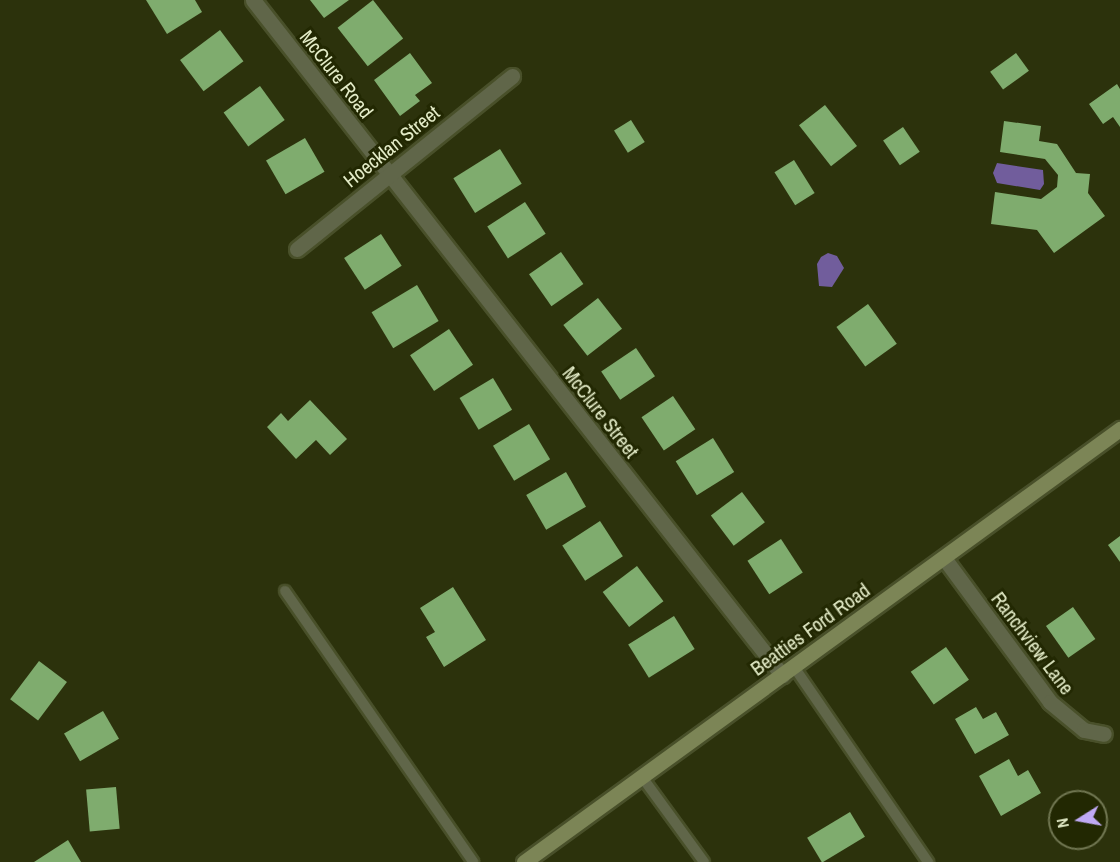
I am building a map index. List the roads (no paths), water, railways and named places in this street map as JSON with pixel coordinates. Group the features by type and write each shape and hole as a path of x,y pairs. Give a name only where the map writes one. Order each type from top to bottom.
{"main road":[{"name":"Beatties Ford Road","path":"524,862 1120,429"}],"street":[{"name":"McClure Road","path":"253,0 387,175"},
{"name":"Hoecklan Street","path":"297,249 512,76"},
{"name":"McClure Street","path":"387,175 788,671"},
{"name":"Ranchview Lane","path":"944,558 1065,718 1084,730 1104,734"}],"lane":[{"path":"285,591 473,862"},
{"path":"788,671 928,862"},
{"path":"642,777 704,862"}]}
